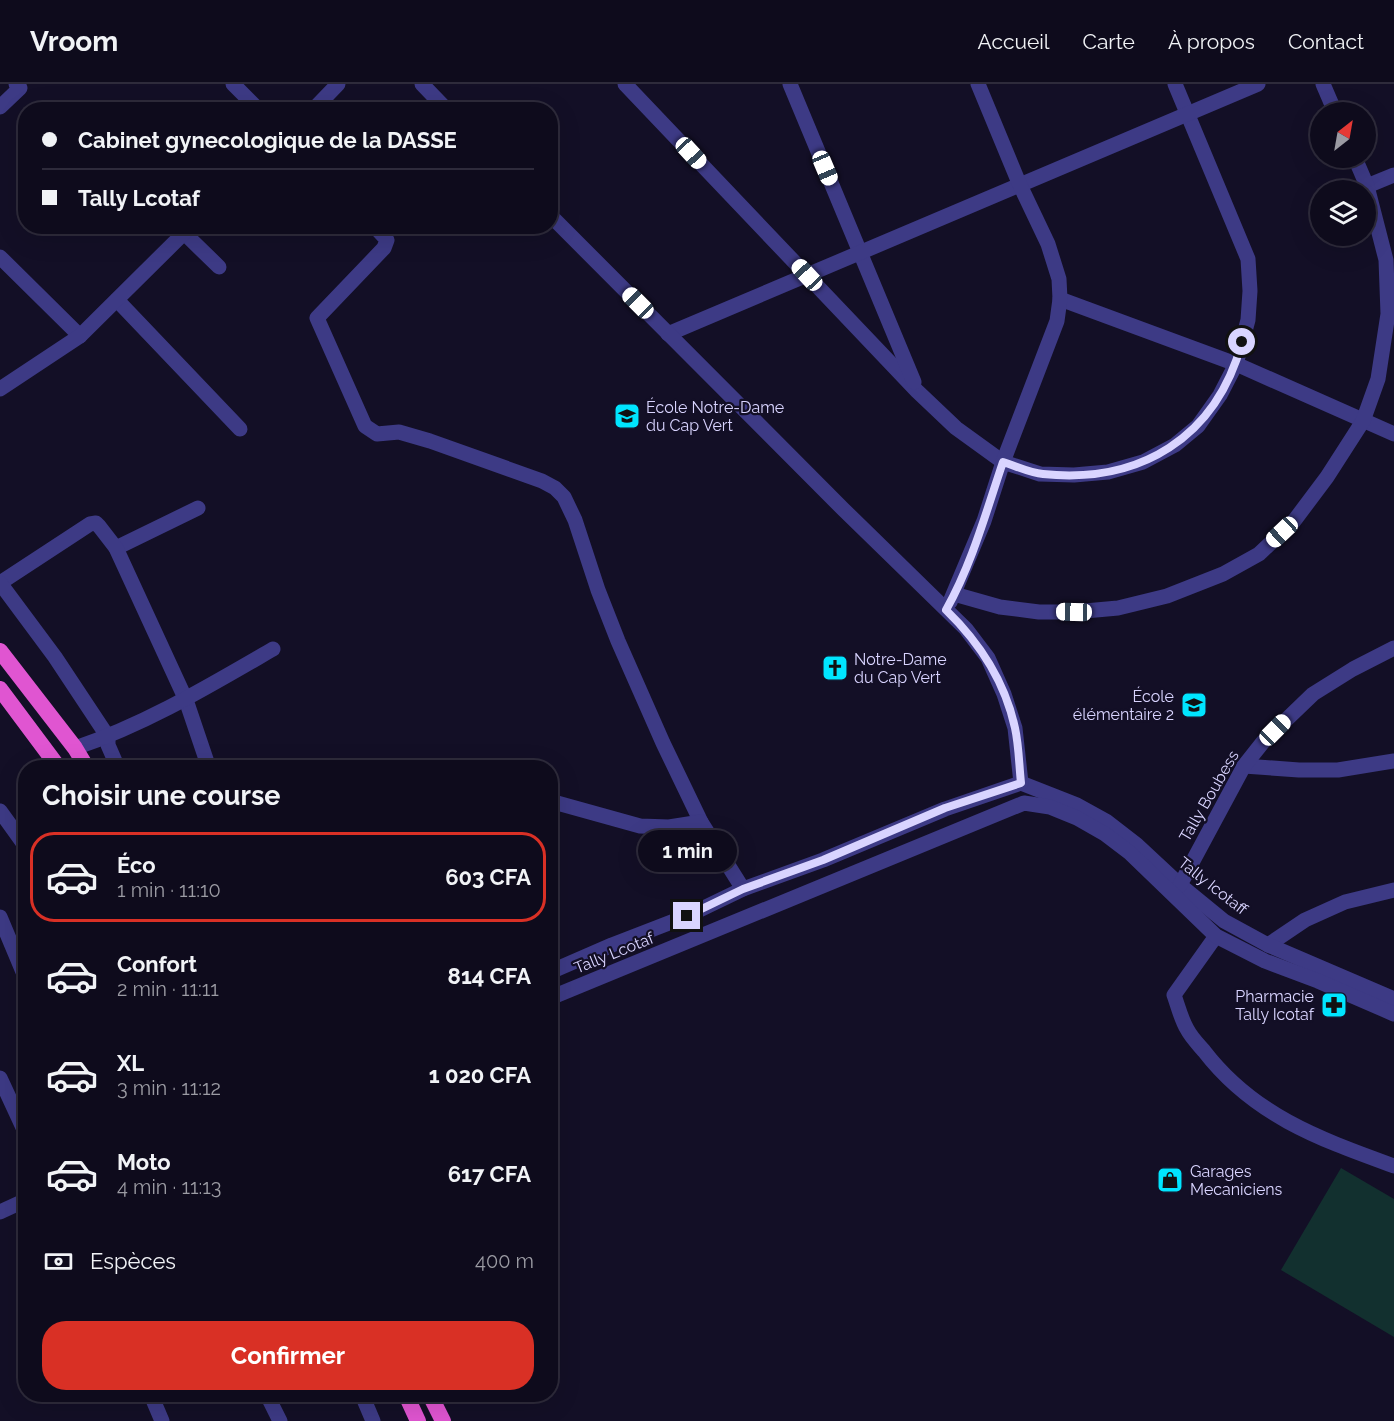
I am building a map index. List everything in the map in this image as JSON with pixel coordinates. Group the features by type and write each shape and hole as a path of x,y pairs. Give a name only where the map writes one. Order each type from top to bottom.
{"highway":[{"path":"0,651 82,760"},
{"path":"0,689 53,760"},
{"path":"409,1402 418,1421"},
{"path":"434,1402 443,1421"}],"street":[{"path":"0,107 20,88 16,84"},
{"path":"233,84 251,102"},
{"path":"321,102 338,84"},
{"path":"625,84 917,391 956,428 1003,462 1040,474 1074,475 1108,472 1143,462 1175,445 1198,426 1220,395 1236,364 1248,320 1250,291 1248,259 1175,84"},
{"path":"790,84 917,391"},
{"path":"946,610 984,521 1003,462 1057,321 1060,299 1059,279 1048,244 1019,183 978,84"},
{"path":"668,334 1019,183 1258,84"},
{"path":"1323,84 1331,102"},
{"path":"428,86 441,102"},
{"path":"1376,182 1394,175"},
{"path":"954,594 1000,607 1039,612 1118,608 1167,596 1222,574 1259,554 1294,521 1326,477 1363,421 1378,379 1388,314 1386,260 1376,221"},
{"path":"558,223 966,629 988,658 1004,694 1015,728 1021,783"},
{"path":"0,389 80,336 179,234"},
{"path":"189,234 219,267"},
{"path":"381,234 387,240 384,249 318,318 365,426 377,434 399,432 409,435 542,481 555,488 564,497 575,520 618,641 663,743 701,822 743,889"},
{"path":"0,257 80,336"},
{"path":"1060,299 1236,364 1394,434"},
{"path":"117,300 240,429"},
{"path":"116,548 198,508"},
{"path":"115,760 108,745 108,737 55,657 0,583 90,524 96,523 116,548 186,700 206,760"},
{"name":"Tally Boubess","path":"1180,885 1244,766 1263,742 1313,694 1353,669 1394,648"},
{"path":"75,748 108,737 186,700 273,649"},
{"path":"1244,766 1338,770 1394,762"},
{"name":"Tally Icotaff","path":"1021,783 1077,805 1106,821 1224,921 1268,945 1394,999"},
{"name":"Tally Lcotaf","path":"558,969 687,916 743,889 823,860 945,808 1021,783"},
{"name":"Tally Icotaff","path":"1024,802 1050,807 1077,818 1105,834 1130,853 1216,936 1265,961 1394,1014"},
{"name":"Tally Lcotaf","path":"558,995 1024,802"},
{"path":"558,803 640,826 669,827 701,822"},
{"path":"0,811 18,837"},
{"path":"1268,945 1315,915 1345,902 1394,890"},
{"path":"0,917 18,960"},
{"path":"1216,936 1174,994 1187,1030 1215,1066 1247,1097 1273,1115 1394,1166"},
{"path":"0,1078 18,1117"},
{"path":"0,1212 18,1204"},
{"path":"154,1402 162,1421"},
{"path":"270,1402 280,1421"},
{"path":"365,1402 373,1421"}],"green space":[{"path":"1341,1168 1394,1199 1394,1337 1281,1270"}],"place":[{"name":"École Notre-Dame du Cap Vert","path":"627,416"},
{"name":"Notre-Dame du Cap Vert","path":"835,668"},
{"name":"École élémentaire 2","path":"1194,705"},
{"name":"Pharmacie Tally Icotaf","path":"1334,1005"},
{"name":"Garages Mecaniciens","path":"1170,1180"}],"route":[{"path":"687,916 743,889 823,860 945,808 1021,783 1015,728 1004,694 988,658 966,629 946,610 984,521 1003,462 1040,474 1074,475 1108,472 1143,462 1175,445 1198,426 1220,395 1236,364 1242,342"}]}
